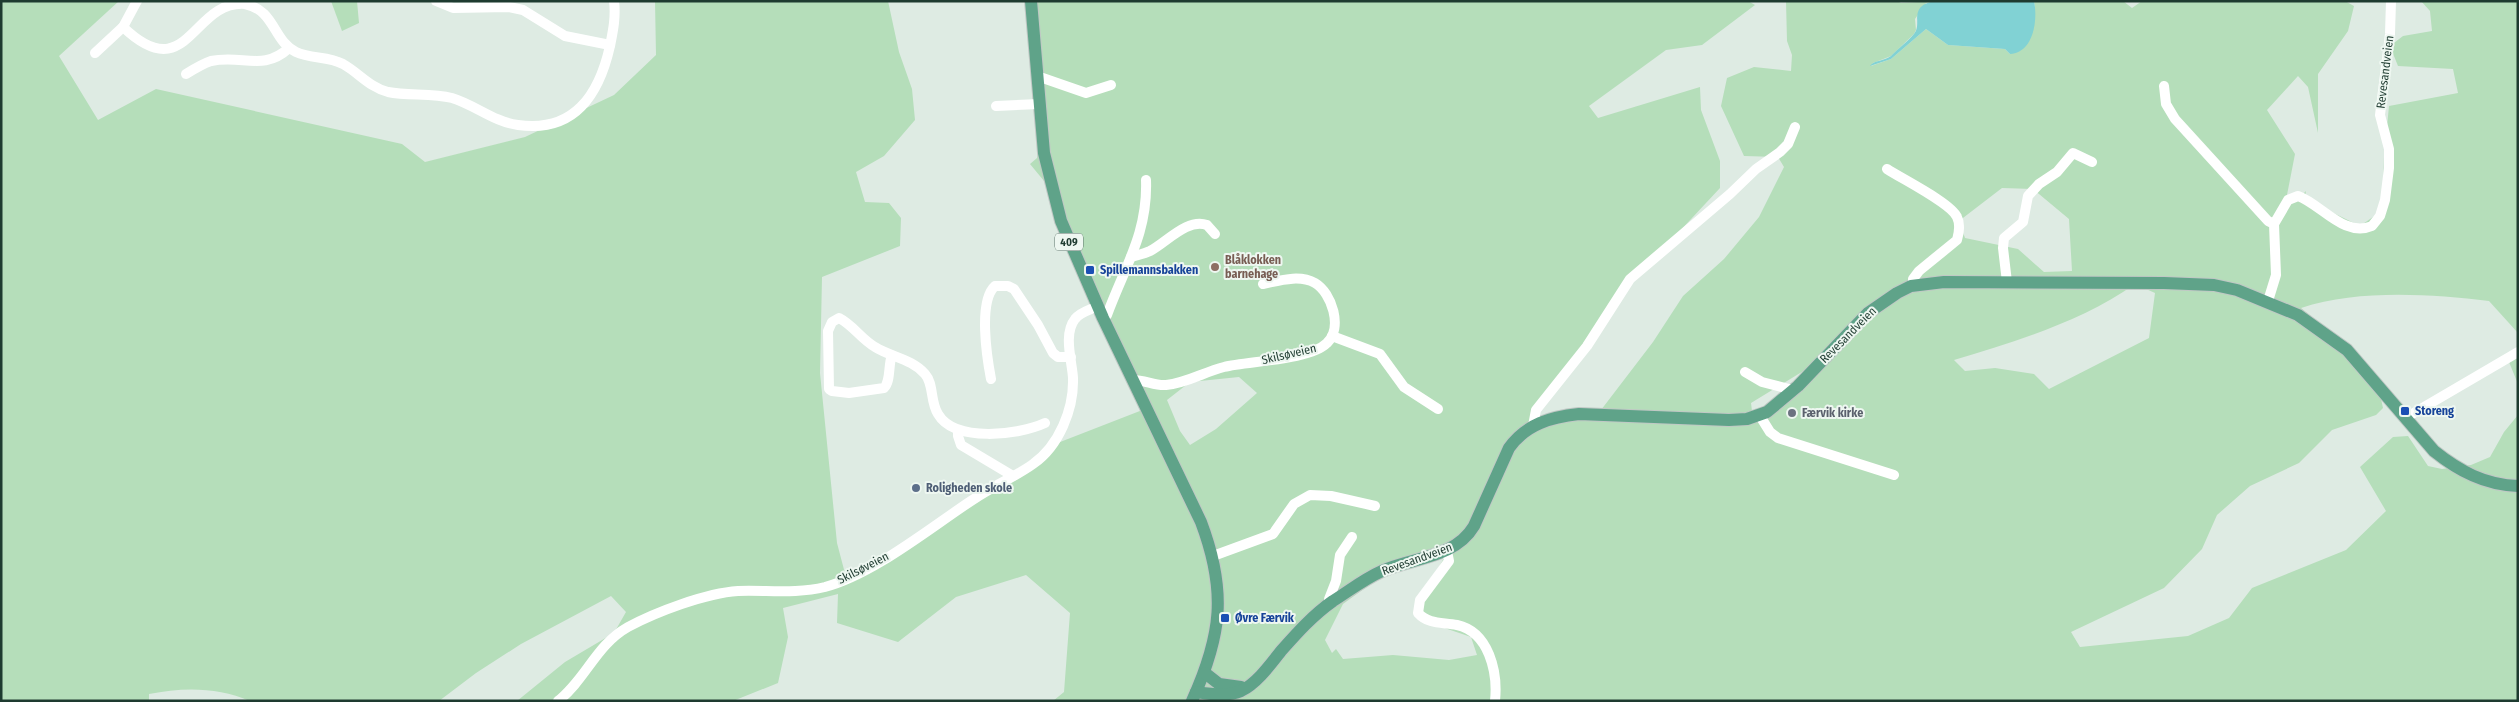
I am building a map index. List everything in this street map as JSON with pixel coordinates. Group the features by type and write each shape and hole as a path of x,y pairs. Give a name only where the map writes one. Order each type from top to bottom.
{"main road":[{"name":"409","path":"1032,1 1044,153 1050,186 1064,230 1133,380 1202,522 1213,556 1217,578 1218,612 1214,641 1205,673 1194,696"},
{"name":"Revesandveien","path":"1194,696 1231,694 1246,687 1267,668 1308,622 1331,603 1381,572 1447,551 1467,537 1509,448 1517,437 1533,426 1560,416 1579,414 1729,420 1760,416 1793,390 1868,313 1897,293 1915,285 1944,282 2164,282 2214,285 2268,301 2298,315 2347,350 2407,417 2434,451 2450,464 2491,483 2518,486"},
{"path":"1205,673 1219,684 1246,687"}],"street":[{"path":"95,53 123,27 137,1"},
{"path":"436,1 453,8 509,7 523,10 565,36 610,45"},
{"path":"123,27 140,41 150,46 172,46 190,36 215,9 230,4 245,4 262,11 270,19 289,48 308,56 330,59 344,64 368,84 381,90 451,98 502,122 528,126 557,122 582,106 599,84 615,20 614,1"},
{"name":"Revesandveien","path":"2274,224 2288,200 2298,196 2341,223 2358,228 2372,226 2380,216 2385,200 2389,168 2389,149 2380,115 2390,34 2391,1"},
{"path":"186,74 212,61 270,61 280,57 289,48"},
{"path":"1037,76 1086,93 1111,85"},
{"path":"2164,86 2166,104 2175,119 2268,221 2274,224 2276,275 2268,301"},
{"path":"996,106 1039,104"},
{"path":"1533,426 1533,414 1587,346 1630,279 1730,194 1756,168 1780,152 1788,144 1795,126"},
{"path":"2007,282 2003,248 2004,238 2023,222 2028,196 2039,184 2057,172 2073,153 2092,162"},
{"path":"1886,169 1947,205 1958,218 1959,234 1957,240 1919,271 1913,279 1915,285"},
{"path":"1101,312 1107,315 1144,221 1147,204 1146,180"},
{"path":"1131,257 1148,252 1174,234 1197,223 1207,225 1215,234"},
{"name":"Skilsøveien","path":"1133,380 1164,386 1181,383 1223,367 1307,353 1328,343 1335,324 1333,310 1329,299 1315,283 1296,278 1263,284"},
{"path":"991,379 984,341 988,296 995,286 1008,286 1014,289 1038,325 1053,353 1058,357 1071,357"},
{"name":"Skilsøveien","path":"558,701 583,676 605,644 629,627 706,596 737,591 785,593 825,587 844,580 879,562 983,493 1034,464 1046,451 1063,426 1072,395 1069,336 1074,320 1101,312"},
{"path":"892,356 889,364 888,382 884,388 849,393 832,391 827,378 829,325 839,318 846,322 862,338 892,356 910,362 923,371 930,383 932,398 938,415 958,430 1012,432 1032,429 1045,423"},
{"path":"1332,336 1380,354 1404,387 1438,409"},
{"path":"2407,417 2518,352"},
{"path":"1745,372 1762,382 1793,390"},
{"path":"1760,416 1770,432 1778,438 1894,475"},
{"path":"958,430 961,445 1013,476"},
{"path":"1213,556 1273,534 1294,504 1310,494 1331,496 1375,506"},
{"path":"1331,603 1329,599 1336,581 1340,555 1352,537"},
{"path":"1447,551 1449,562 1420,600 1418,613 1423,618 1432,622 1458,625 1474,630 1482,641 1491,662 1495,676 1495,701"}],"green space":[{"path":"1,1 119,1 59,56 98,120 156,89 402,144 425,162 525,137 614,95 656,55 655,1 888,1 899,52 912,89 915,120 884,156 856,172 865,202 889,203 901,218 900,246 822,277 820,373 837,543 847,581 1055,444 1145,409 1049,187 1030,164 1037,158 1043,133 1034,1 1748,1 1755,5 1702,45 1666,50 1589,106 1598,118 1700,87 1701,110 1720,161 1720,188 1608,308 1531,419 1601,410 1653,342 1683,296 1724,259 1759,217 1784,167 1778,157 1744,156 1721,106 1727,78 1754,67 1791,71 1792,55 1787,41 1786,1 1897,1 1901,3 1935,1 1926,3 1915,19 1916,30 1914,34 1891,56 1873,63 1871,66 1891,59 1926,29 1948,45 2005,49 2010,54 2035,7 2034,1 2123,1 2132,8 2142,1 2345,1 2354,6 2348,31 2318,74 2318,133 2308,87 2298,76 2267,110 2295,154 2286,200 2302,195 2306,191 2305,197 2307,200 2360,226 2383,210 2384,157 2389,106 2458,93 2453,69 2398,66 2390,46 2403,36 2432,31 2430,11 2421,1 2518,1 2518,333 2489,301 2443,296 2394,295 2346,298 2301,308 2341,342 2378,385 2383,408 2376,415 2332,430 2299,463 2250,486 2217,515 2202,549 2164,588 2071,632 2080,647 2188,636 2229,618 2252,588 2346,550 2386,511 2360,467 2393,437 2408,436 2428,466 2442,469 2471,465 2490,457 2504,432 2518,415 2518,701 1053,701 1064,692 1070,613 1026,575 956,597 898,642 837,623 838,594 783,608 788,637 778,683 733,701 517,701 565,662 614,633 626,612 611,596 521,644 476,673 439,701 250,701 226,693 187,689 149,694 149,701 1,701","holes":["2002,188 2033,189 2069,219 2072,271 2044,272 2018,249 1965,238 1959,221","2135,284 2155,293 2149,338 2049,389 2034,374 1995,368 1965,371 1954,360 2048,329 2093,309","1833,353 1837,355 1812,368 1777,409 1731,422 1739,415 1752,411 1751,403","1239,377 1257,393 1216,429 1190,445 1180,431 1167,400 1190,382","1444,558 1418,604 1418,619 1471,637 1477,655 1449,660 1393,655 1343,659 1336,649 1332,653 1325,640 1343,604 1387,572"]},
{"path":"331,1 357,1 359,23 342,31"},
{"path":"2518,352 2518,384 2509,362"}],"water":[{"path":"1935,1 2034,1 2035,17 2029,42 2018,52 2010,54 2005,49 1948,45 1926,29 1891,59 1870,66 1891,56 1914,34 1918,11 1926,3"}],"place":[{"name":"Blåklokken barnehage","path":"1215,267"},
{"name":"Spillemannsbakken","path":"1090,270"},
{"name":"Storeng","path":"2405,411"},
{"name":"Færvik kirke","path":"1792,413"},
{"name":"Roligheden skole","path":"916,488"},
{"name":"Øvre Færvik","path":"1225,618"}]}
